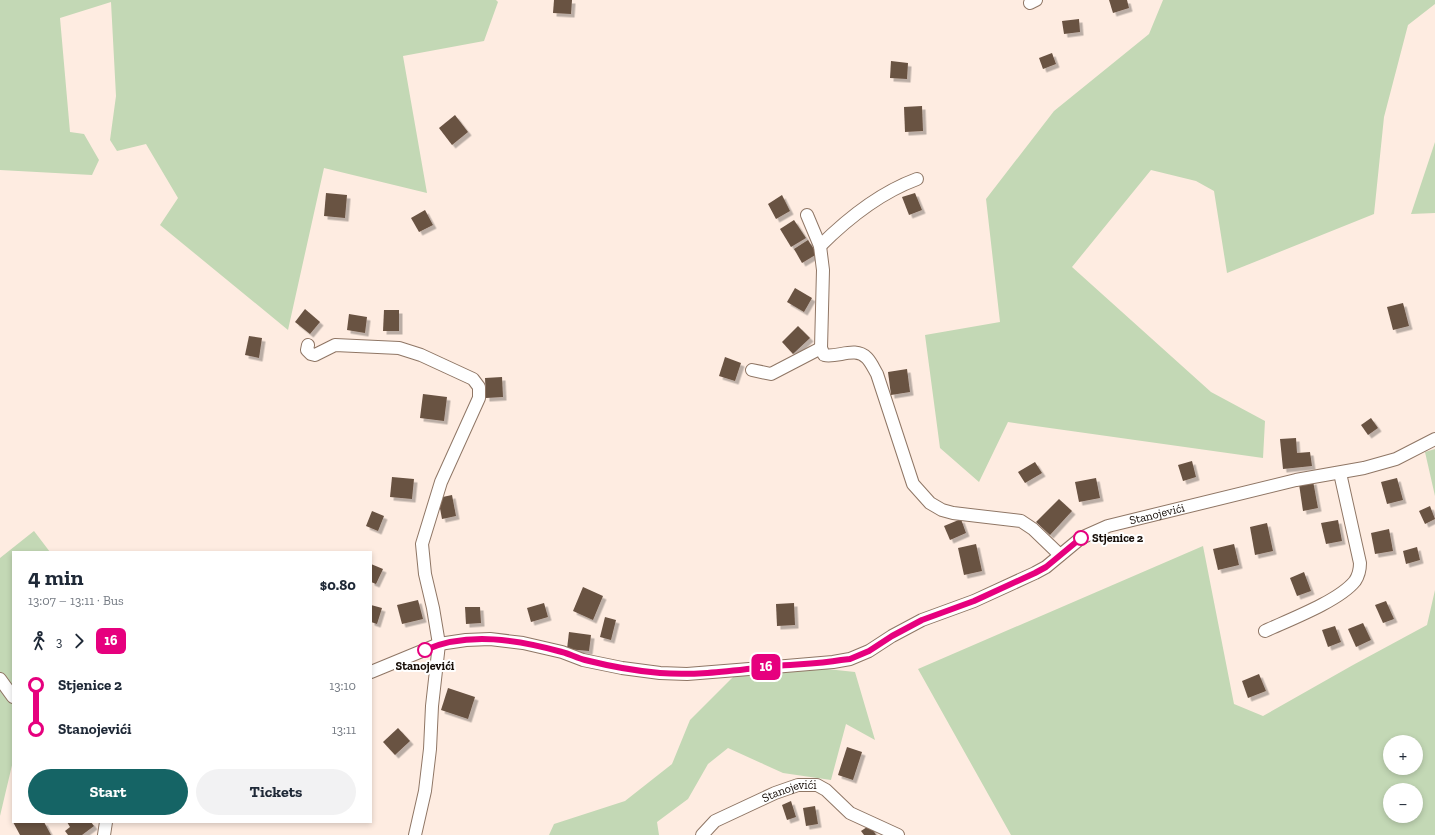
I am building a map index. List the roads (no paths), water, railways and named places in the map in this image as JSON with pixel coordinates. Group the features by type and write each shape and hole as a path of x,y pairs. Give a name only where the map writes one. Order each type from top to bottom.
{"street":[{"path":"820,246 839,227 868,205 900,185 917,179"},
{"path":"807,215 820,246 823,270 821,348 824,355 830,356 853,352 860,353 868,358 877,374 913,484 930,503 953,514 1021,521 1033,529 1060,555"},
{"path":"308,345 307,350 310,354 315,355 335,345 399,348 421,355 473,379 479,387 479,398 441,482 422,544 425,574 439,644 432,706 430,749 426,784 415,835"},
{"path":"752,370 771,374 821,348"},
{"name":"Stanojevići","path":"372,672 439,644 466,640 490,639 516,642 562,652 590,661 622,668 660,673 687,674 833,662 850,659 869,651 892,636 922,620 1005,588 1046,567 1081,538 1108,526 1296,480 1340,473 1396,459 1435,439"},
{"path":"1265,631 1325,603 1344,591 1355,581 1360,572 1360,563 1340,473"},
{"path":"0,679 12,697"},
{"name":"Stanojevići","path":"702,835 715,821 798,784 817,785 826,790 850,813 898,835"},
{"path":"104,835 106,823"}],"place":[{"name":"Stjenice 2","path":"1081,538"},
{"name":"Stanojevići","path":"425,650"}]}
